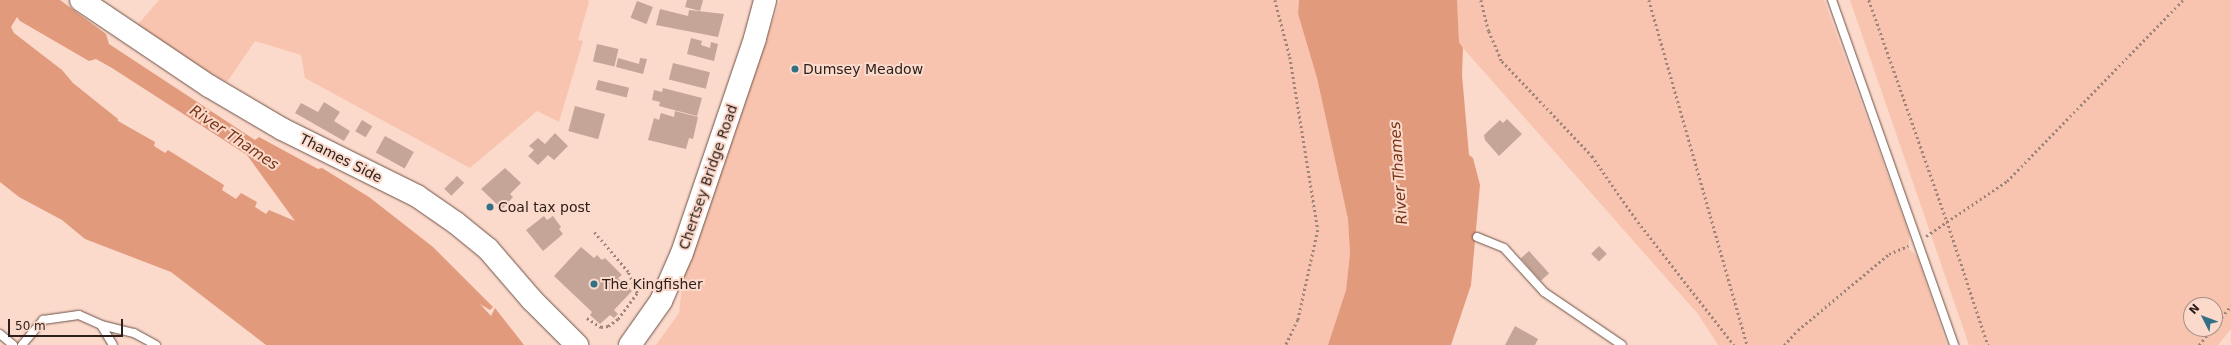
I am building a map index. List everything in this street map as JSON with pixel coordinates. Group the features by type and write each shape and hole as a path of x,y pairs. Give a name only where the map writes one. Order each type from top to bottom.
{"street":[{"name":"Thames Side","path":"81,0 209,86 282,129 417,196 453,220 488,249 572,341"},
{"name":"Chertsey Bridge Road","path":"630,345 661,301 682,253 755,38 765,0"},
{"path":"572,341 592,345"}],"lane":[{"path":"1832,0 1918,239 1954,345"},
{"path":"1476,237 1504,248 1544,292 1622,345"},
{"path":"22,345 44,320 79,315 101,325 134,333 156,345"},
{"path":"101,325 113,345"},
{"path":"0,334 13,345"}],"path":[{"path":"1275,0 1290,58 1318,230 1298,320 1286,345"},
{"path":"1481,0 1489,31 1502,62 1592,156 1638,222 1734,345"},
{"path":"1650,0 1747,345"},
{"path":"1869,0 1947,221 1988,345"},
{"path":"1784,345 1798,330 1890,254 1947,221 2007,181 2183,0"},
{"path":"587,318 601,327 617,318 637,292 628,272 594,232"},
{"path":"2223,316 2231,306"},
{"path":"2199,345 2206,337"}],"shaded area":[{"path":"159,0 588,0 589,2 578,40 583,41 559,122 537,111 470,168 305,78 301,55 255,41 227,82 134,29"},
{"path":"780,0 1299,0 1298,14 1317,78 1348,219 1350,254 1346,290 1328,345 656,345 679,313 683,278"},
{"path":"1457,0 1824,0 1909,234 1909,249 1917,256 1947,345 1718,345 1698,314 1463,48 1459,42"},
{"path":"1850,0 2231,0 2231,329 2218,345 1969,345"}],"water":[{"name":"River Thames","path":"0,0 60,0 106,34 109,44 255,140 259,137 318,169 322,168 369,197 433,247 493,307 490,310 480,304 491,316 495,308 524,345 266,345 171,272 85,239 62,220 19,197 0,182","holes":["17,17 20,21 89,61 96,59 112,68 247,155 295,221 269,210 266,214 255,207 257,202 241,193 236,199 222,190 224,185 168,150 165,153 154,146 155,142 118,121 118,119 73,83 62,70 14,33 11,27"]},
{"name":"River Thames","path":"1299,0 1457,0 1459,42 1463,48 1462,75 1469,155 1473,158 1480,185 1471,285 1451,345 1328,345 1346,290 1350,254 1348,219 1317,78 1298,14"}],"building":[{"path":"687,0 703,0 700,11 685,7"},
{"path":"637,1 653,7 646,24 631,18"},
{"path":"660,9 688,16 689,10 724,14 718,37 656,25"},
{"path":"691,38 702,41 701,45 710,48 711,42 718,44 714,61 687,54"},
{"path":"597,44 618,49 614,66 593,62"},
{"path":"618,58 639,64 640,58 647,59 643,74 616,67"},
{"path":"673,63 710,72 706,89 669,79"},
{"path":"598,80 629,88 627,97 596,90"},
{"path":"663,88 702,98 697,116 659,106 660,102 652,100 654,90 662,92"},
{"path":"324,102 340,112 334,121 350,131 344,141 295,113 301,103 318,112"},
{"path":"575,106 605,114 598,139 568,131"},
{"path":"675,111 698,117 693,139 689,138 686,149 648,140 654,118 659,120 661,113 674,117"},
{"path":"1507,119 1522,134 1499,156 1485,140 1484,135 1500,120 1503,123"},
{"path":"362,120 372,126 366,137 355,131"},
{"path":"555,133 568,146 554,160 548,155 538,165 528,156 534,150 529,146 538,138 545,144"},
{"path":"385,136 414,152 405,169 376,153"},
{"path":"505,168 521,183 510,194 513,197 502,209 481,189"},
{"path":"457,176 464,183 451,196 444,189"},
{"path":"544,216 547,220 553,216 561,227 559,229 563,234 543,251 526,230"},
{"path":"1599,246 1607,254 1599,262 1591,254"},
{"name":"The Kingfisher","path":"581,247 594,258 597,255 602,260 605,258 622,275 618,278 632,291 614,310 618,314 614,318 610,315 600,324 590,315 592,312 554,276"},
{"path":"1529,251 1549,273 1541,281 1521,258"},
{"path":"1515,326 1538,339 1535,345 1505,345"}],"place":[{"name":"Dumsey Meadow","path":"795,69"},
{"name":"Coal tax post","path":"490,207"},
{"name":"The Kingfisher","path":"594,284"}]}
